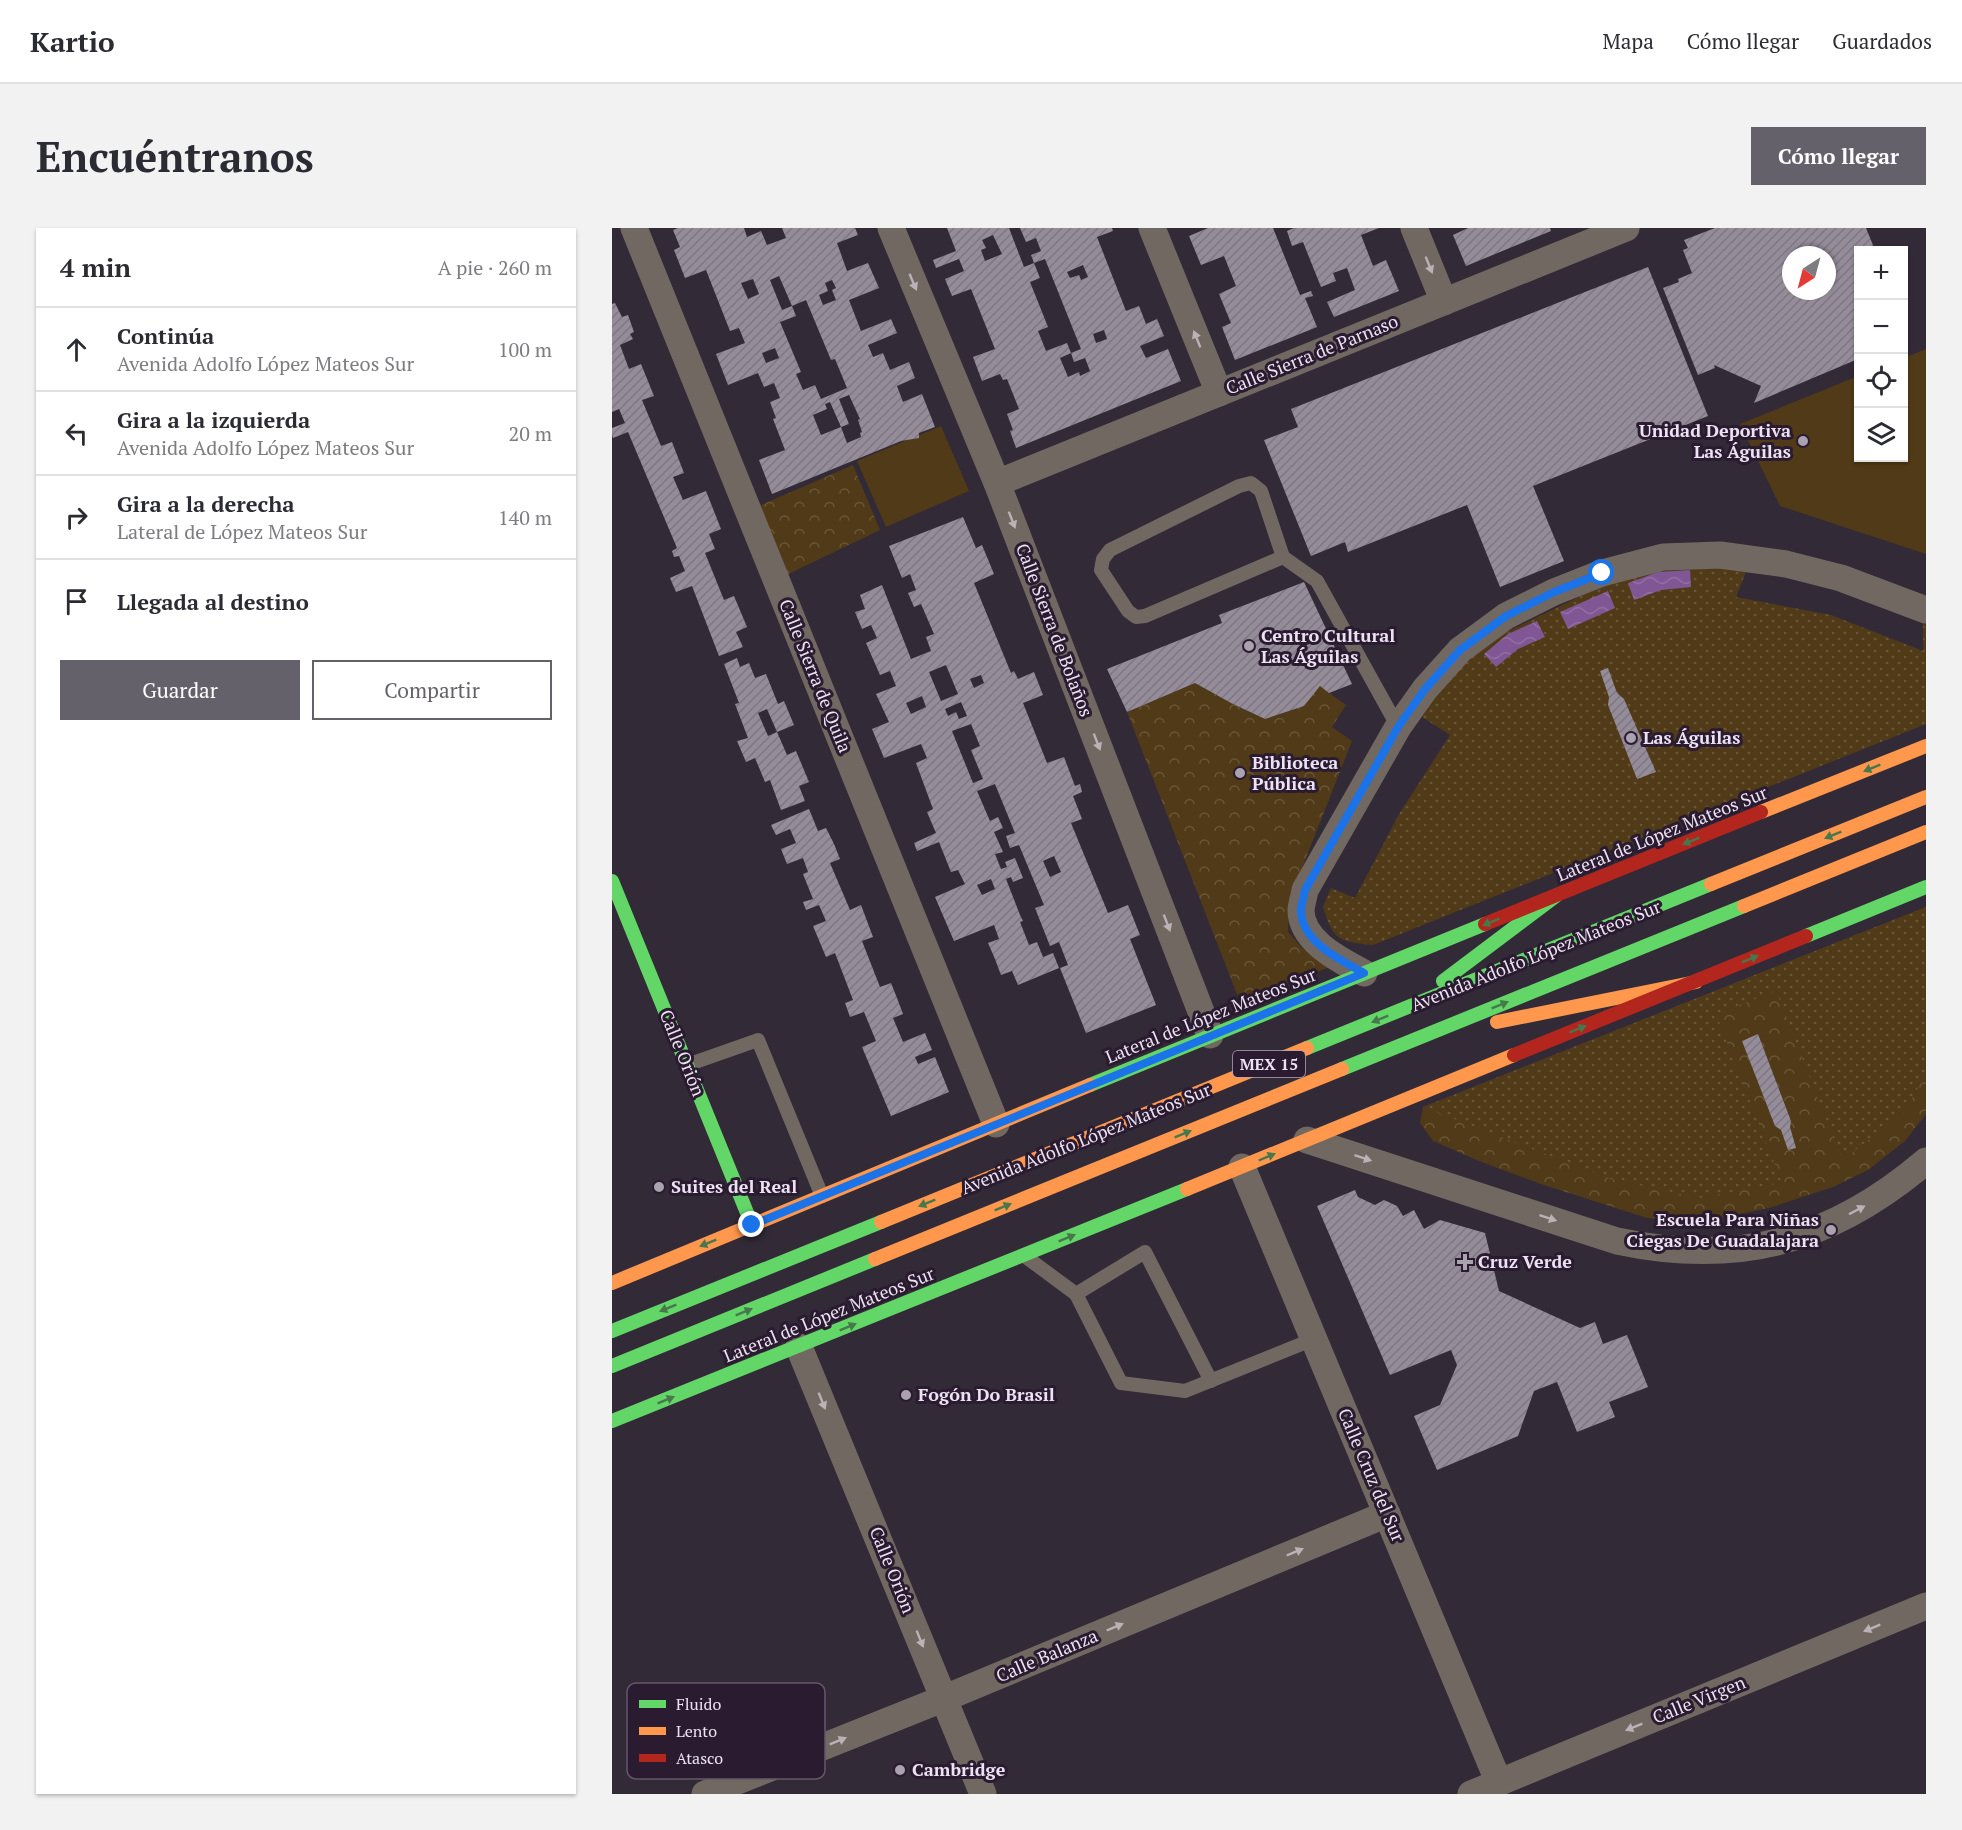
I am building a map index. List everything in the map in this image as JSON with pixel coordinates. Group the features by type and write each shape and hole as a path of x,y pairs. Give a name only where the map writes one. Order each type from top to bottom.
{"main road":[{"name":"Lateral de López Mateos Sur","path":"612,1283 1210,1035 1926,746"},
{"name":"Avenida Adolfo López Mateos Sur","path":"612,1331 1926,797"},
{"name":"Avenida Adolfo López Mateos Sur","path":"612,1366 1926,832"},
{"name":"Calle Orión","path":"612,881 752,1225"},
{"name":"Lateral de López Mateos Sur","path":"612,1421 1024,1256 1926,887"},
{"path":"1407,1008 1556,896"},
{"path":"1416,1039 1696,982"}],"street":[{"name":"Calle Sierra de Quila","path":"634,228 996,1124"},
{"name":"Calle Sierra de Bolaños","path":"891,228 997,483 1210,1035"},
{"path":"1152,228 1219,393"},
{"path":"1414,228 1444,302"},
{"name":"Calle Sierra de Parnaso","path":"997,483 1626,228"},
{"path":"1364,973 1318,944 1306,929 1301,910 1305,890 1398,727 1425,689 1460,650 1506,616 1554,592 1602,573 1663,557 1720,555 1786,564 1841,578 1926,610"},
{"path":"1307,1140 1617,1241 1650,1248 1685,1251 1722,1252 1758,1247 1794,1238 1833,1224 1869,1204 1926,1161"},
{"name":"Calle Cruz del Sur","path":"1242,1167 1499,1783"},
{"name":"Calle Orión","path":"799,1347 983,1794"},
{"name":"Calle Balanza","path":"825,1746 1387,1514"},
{"name":"Calle Virgen","path":"1471,1794 1926,1606"},
{"name":"Calle Balanza","path":"705,1794 742,1779"}],"lane":[{"path":"1283,557 1141,617 1136,617 1128,611 1101,570 1103,559 1110,550 1239,486 1251,483 1261,491 1283,557 1317,580 1398,727"},
{"path":"687,1065 758,1040 822,1196"},
{"path":"1076,1294 1145,1252 1211,1381"},
{"path":"1024,1256 1076,1294 1121,1383 1185,1391 1314,1339"}],"green space":[{"name":"Unidad Deportiva Las Águilas","path":"1926,349 1926,554 1780,506 1740,424 1854,378 1854,462 1908,462 1908,356"},
{"path":"941,426 969,491 886,527 857,461"},
{"path":"853,465 880,530 782,577 754,508"},
{"path":"1699,565 1746,572 1736,597 1831,615 1923,651 1923,623 1926,625 1926,724 1373,945 1345,940 1334,933 1323,907 1331,888 1355,898 1399,814 1450,735 1422,717 1448,676 1488,641 1587,593 1641,572"},
{"path":"1195,683 1265,719 1303,706 1320,686 1346,705 1332,727 1352,741 1289,901 1288,932 1302,948 1335,965 1240,1002 1127,712"},
{"path":"1926,907 1926,1114 1905,1141 1868,1170 1833,1187 1769,1208 1704,1221 1647,1218 1484,1163 1433,1141 1420,1123 1423,1107"},
{"path":"1926,907 1926,1073 1903,1114 1842,1160 1776,991 1716,1014 1782,1183 1699,1198 1611,1179 1423,1107"}],"water":[{"path":"1690,570 1691,587 1661,590 1634,600 1628,583 1658,572"},
{"path":"1608,591 1615,608 1568,629 1560,612"},
{"path":"1537,621 1545,637 1518,649 1496,667 1484,654 1508,634"}],"building":[{"path":"678,228 744,228 747,237 761,231 767,245 786,238 782,228 855,228 858,235 837,243 847,271 868,263 879,288 849,300 861,331 891,319 897,333 868,345 873,357 883,353 890,370 909,362 915,378 897,386 903,402 922,394 935,427 919,433 919,438 901,441 772,494 759,460 785,450 773,419 776,418 770,402 780,398 774,383 764,387 758,373 728,385 716,354 745,343 739,328 730,331 706,270 685,278 674,250 680,247 673,230","holes":["779,276 792,306 782,310 770,280","753,279 759,294 748,299 741,283","832,280 836,288 832,290 836,300 823,305 819,295 828,291 825,283","806,300 831,360 835,359 847,388 821,399 815,385 803,390 796,374 801,372 780,322 796,316 792,306","775,348 779,358 766,363 762,353","849,395 860,419 858,420 862,432 861,437 847,443 841,427 849,424 839,399","830,402 841,427 821,435 813,415 827,409 825,404"]},
{"path":"947,228 1009,228 1024,267 1034,263 1031,255 1041,251 1036,238 1026,242 1020,228 1112,228 1113,231 1097,237 1126,311 1139,306 1146,324 1157,319 1164,336 1140,346 1146,358 1168,349 1181,381 1016,448 1007,414 1019,409 1007,379 1003,380 1000,374 982,381 973,357 995,349 971,289 952,296 945,279 964,271 959,259 936,268 933,260 956,251","holes":["993,235 1002,254 985,261 981,250 986,248 982,240","1045,259 1081,349 1071,353 1067,343 1046,351 1038,331 1048,327 1030,282 1040,278 1034,263","1083,265 1088,277 1081,280 1079,275 1070,278 1067,272","1104,330 1107,339 1096,343 1093,334","1071,353 1074,362 1085,358 1090,371 1080,376 1079,372 1068,377 1060,358"]},
{"path":"1208,228 1273,228 1300,295 1311,291 1313,296 1305,298 1317,327 1235,360 1222,327 1231,323 1219,294 1236,286 1224,256 1201,265 1189,236"},
{"path":"1294,228 1379,228 1361,235 1373,266 1386,260 1399,291 1334,317 1327,302 1355,290 1347,268 1333,273 1336,281 1321,287 1303,242 1292,246 1287,231"},
{"path":"1468,228 1550,228 1551,231 1466,266 1453,235"},
{"path":"1715,228 1866,228 1873,246 1854,246 1854,361 1754,403 1761,386 1714,365 1715,368 1698,375 1663,288 1679,282 1678,279 1692,273 1683,250 1688,248 1684,240"},
{"path":"1648,267 1708,416 1533,486 1564,561 1500,587 1467,505 1348,552 1345,542 1311,556 1264,440 1298,427 1291,409"},
{"path":"615,303 622,317 628,315 634,332 630,334 633,339 620,345 629,369 641,364 654,396 642,400 661,446 672,442 684,473 673,477 683,500 706,491 721,529 709,534 715,549 705,553 724,600 734,596 747,627 736,632 743,647 719,656 692,586 676,592 670,578 685,571 679,556 674,557 672,551 677,548 628,432 613,438 612,435 612,428 625,423 619,409 612,412 612,304"},
{"path":"963,517 976,548 982,545 994,574 974,583 1011,673 1014,671 1018,679 1034,672 1043,695 1023,703 1047,763 1064,757 1075,786 1080,784 1082,792 1073,796 1082,819 1071,823 1108,913 1128,905 1140,935 1130,939 1156,1005 1086,1033 1060,968 1068,965 1059,942 1050,946 1035,908 1044,905 1019,845 1010,848 1006,836 1015,833 995,784 977,791 990,821 998,817 1003,828 994,832 1003,852 995,854 1001,869 1007,867 1005,862 1015,858 1023,878 1013,882 1011,877 1006,879 1023,921 1020,922 1029,945 1037,942 1043,957 1053,953 1059,968 1018,985 1012,971 1001,975 988,943 999,939 994,925 954,941 935,897 965,884 958,870 951,872 939,842 917,851 914,843 936,833 927,812 933,809 916,763 927,758 921,744 884,758 872,729 889,722 876,694 896,686 890,671 880,675 866,643 877,638 871,625 862,629 855,612 865,609 860,595 882,585 911,659 931,651 926,637 934,634 921,604 914,607 908,593 916,590 910,574 902,578 889,546","holes":["946,665 958,694 941,701 929,672","981,675 984,683 974,688 970,679","922,696 926,707 911,714 906,703","961,702 967,716 959,719 956,712 948,716 945,709","971,724 980,746 971,750 983,779 973,783 952,731","1054,856 1061,872 1050,877 1043,861","991,879 995,889 982,895 977,885"]},
{"name":"Centro Cultural Las Águilas","path":"1304,582 1352,684 1329,693 1320,686 1304,706 1265,719 1195,683 1127,712 1107,669 1222,623 1219,615"},
{"path":"737,658 740,667 749,663 755,678 766,674 778,704 784,701 794,725 777,732 787,755 796,751 809,782 799,786 805,801 781,810 770,780 765,782 755,758 746,762 737,741 748,738 735,704 739,703 724,664","holes":["767,709 777,732 768,736 758,713"]},
{"name":"Las Águilas","path":"1608,668 1617,693 1624,699 1656,772 1637,779 1608,705 1609,697 1600,671"},
{"path":"809,809 818,831 826,828 834,844 840,859 830,863 850,910 861,905 873,937 862,941 880,987 891,983 903,1014 893,1018 903,1042 925,1033 932,1050 915,1057 918,1064 935,1057 949,1092 891,1116 862,1047 876,1041 864,1012 850,1017 845,1003 853,1000 835,953 826,957 813,926 826,921 819,905 806,910 803,902 813,899 803,874 808,872 803,858 787,864 781,849 796,843 790,829 776,835 771,825"},
{"path":"1758,1034 1791,1121 1790,1127 1796,1148 1788,1150 1781,1130 1775,1126 1742,1041"},
{"path":"1355,1190 1358,1197 1375,1205 1384,1200 1397,1206 1403,1216 1414,1210 1424,1229 1440,1220 1485,1233 1499,1291 1580,1328 1595,1322 1603,1344 1627,1335 1648,1387 1609,1402 1615,1417 1577,1432 1557,1382 1534,1391 1518,1436 1437,1470 1414,1416 1440,1405 1457,1365 1451,1350 1390,1375 1317,1206"}],"traffic: fast":[{"path":"612,881 752,1225"},
{"path":"1307,1048 1711,884"},
{"path":"1806,936 1926,887"},
{"path":"1443,981 1556,896"},
{"path":"1342,1069 1744,906"},
{"path":"1090,1085 1485,924"},
{"path":"612,1421 1187,1189"},
{"path":"612,1331 881,1222"},
{"path":"612,1366 875,1259"}],"traffic: slow":[{"path":"1761,812 1926,746"},
{"path":"1711,884 1926,797"},
{"path":"1744,906 1926,832"},
{"path":"1497,1022 1696,982"},
{"path":"881,1222 1307,1048"},
{"path":"1187,1189 1514,1055"},
{"path":"875,1259 1342,1069"},
{"path":"612,1283 1090,1085"}],"traffic: jam":[{"path":"1485,924 1761,812"},
{"path":"1514,1055 1806,936"}],"place":[{"name":"Unidad Deportiva Las Águilas","path":"1803,441"},
{"name":"Centro Cultural Las Águilas","path":"1249,646"},
{"name":"Las Águilas","path":"1631,738"},
{"name":"Biblioteca Pública","path":"1240,773"},
{"name":"Suites del Real","path":"659,1187"},
{"name":"Escuela Para Niñas Ciegas De Guadalajara","path":"1831,1230"},
{"name":"Cruz Verde","path":"1465,1262"},
{"name":"Fogón Do Brasil","path":"906,1395"},
{"name":"Cambridge","path":"900,1770"}],"route":[{"path":"752,1225 1364,973 1318,944 1306,929 1301,910 1305,890 1398,727 1425,689 1460,650 1506,616 1554,592 1602,573"}]}
